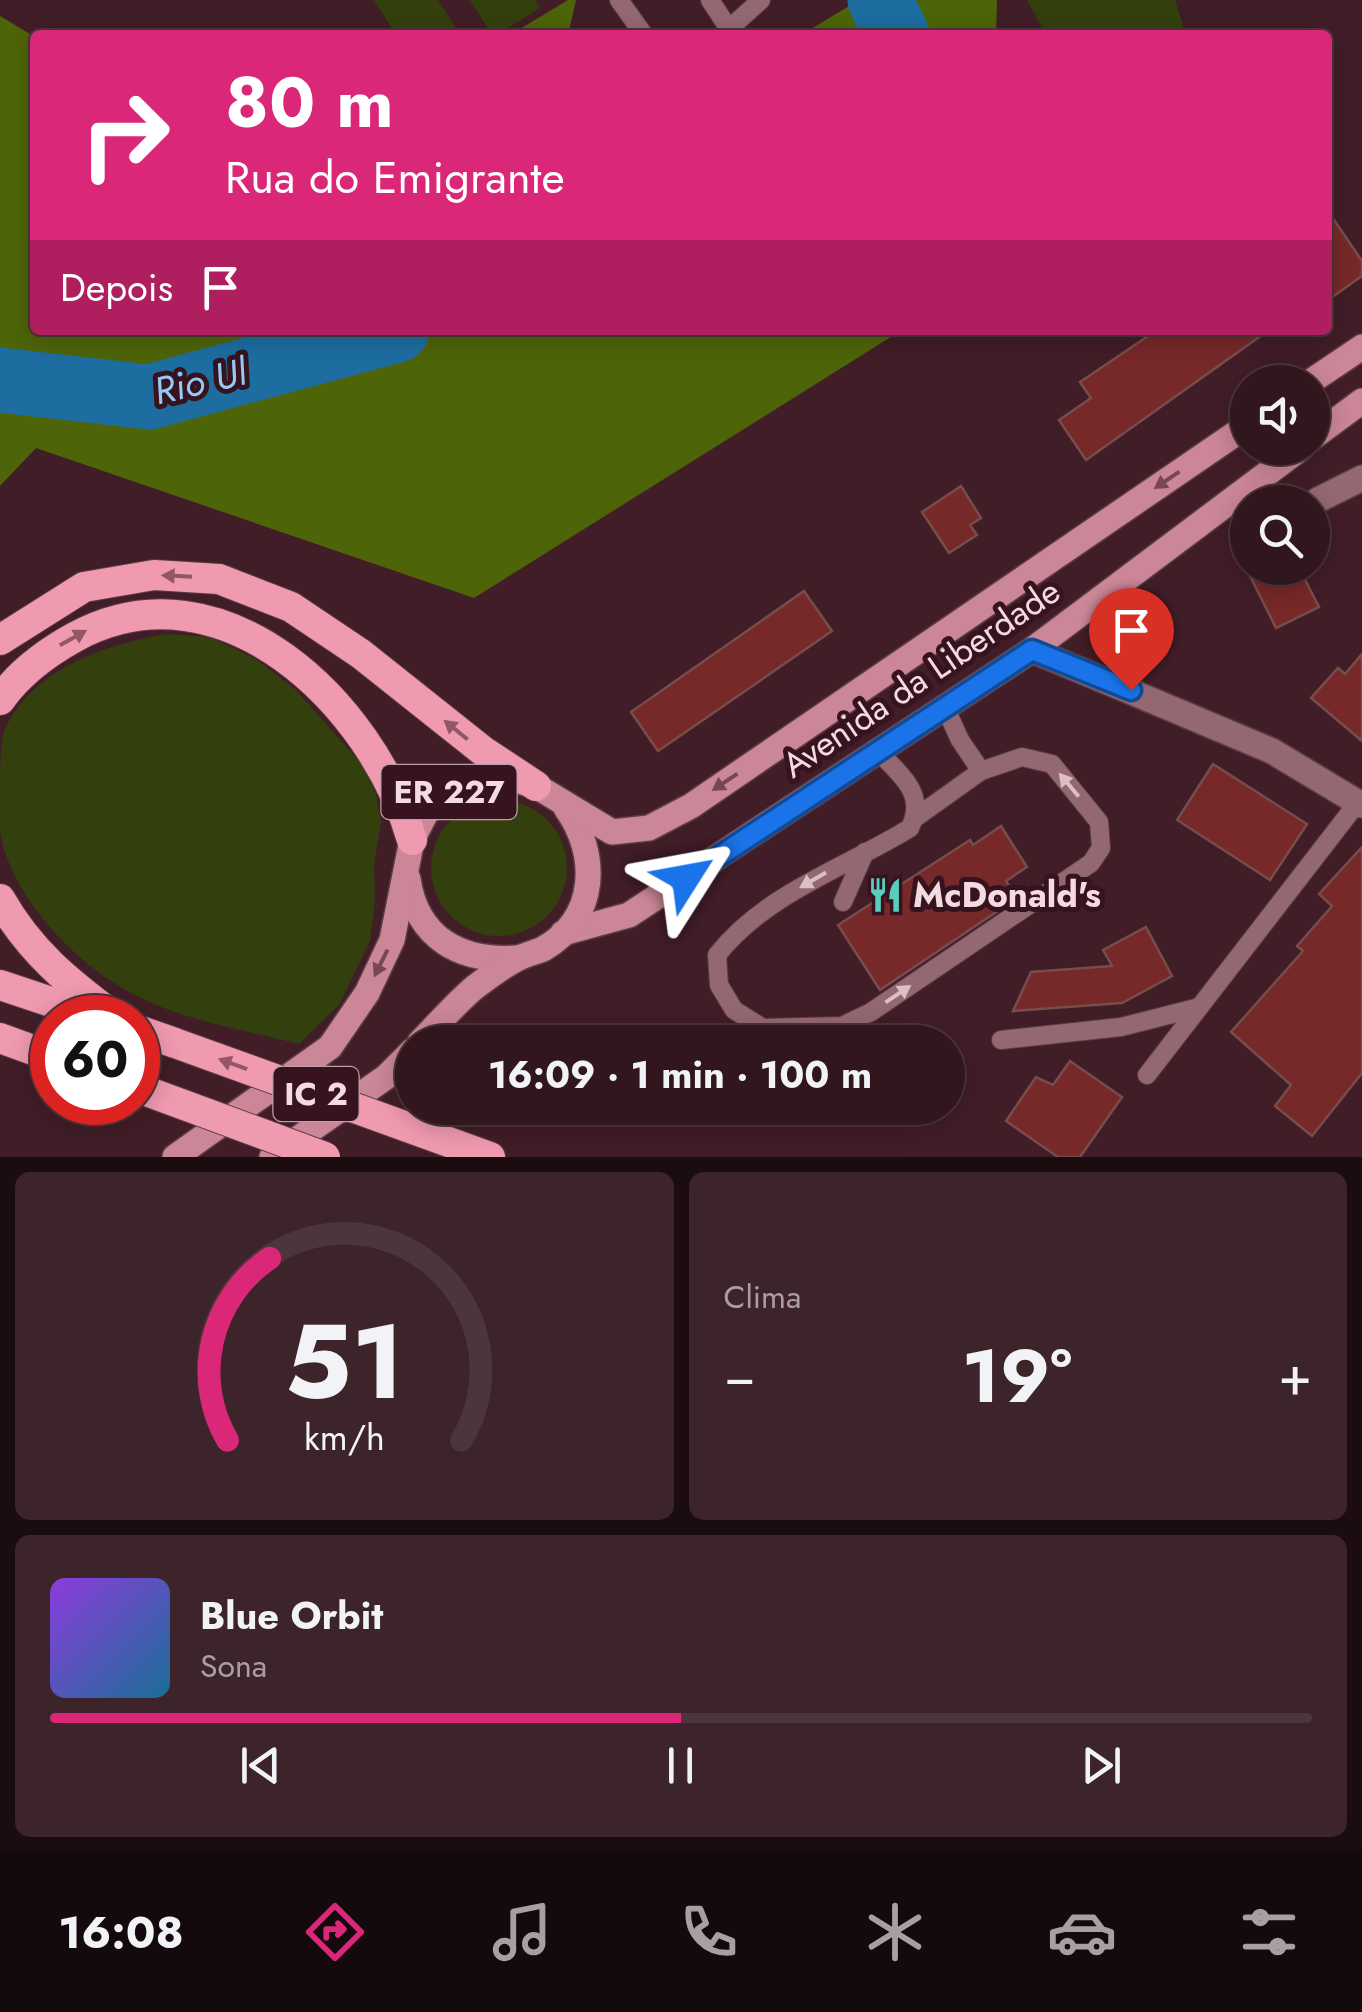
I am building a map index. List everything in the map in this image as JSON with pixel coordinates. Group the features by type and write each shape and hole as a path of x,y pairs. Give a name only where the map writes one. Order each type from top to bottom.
{"highway":[{"path":"0,640 84,587 154,575 219,579 291,607 361,654 483,752 536,786"},
{"path":"0,700 47,652 98,624 160,614 214,620 267,644 322,689 365,743 401,801 409,854"},
{"path":"0,899 52,970 85,995"},
{"path":"0,985 30,995"},
{"path":"0,1038 30,1049"},
{"name":"IC 2","path":"160,1038 490,1157"},
{"name":"IC 2","path":"160,1096 325,1157"}],"main road":[{"path":"1330,369 1362,347"},
{"path":"1330,425 1362,401"},
{"name":"Avenida da Liberdade","path":"174,1157 330,1047 366,992 392,940 409,854 426,813 448,792 476,780 507,778 536,786 612,832 649,828 691,806 1230,438"},
{"name":"Avenida da Liberdade","path":"563,933 629,916 1032,650 1277,465"},
{"name":"Avenida da Liberdade","path":"437,1025 473,989 517,958 542,949 563,933 580,910 588,883 589,855 581,828 564,806"},
{"name":"ER 227","path":"409,854 411,896 422,920 440,940 464,954 490,960 517,958"},
{"path":"272,1157 395,1068"}],"street":[{"path":"1330,494 1362,478"},
{"path":"1032,650 1272,751 1360,804"}],"lane":[{"path":"620,0 641,30"},
{"path":"710,0 723,30"},
{"path":"726,30 761,0"},
{"path":"945,707 981,772"},
{"path":"878,751 914,794 918,812 914,818 910,828 806,884 733,935 717,955 719,985 734,1010 763,1028 842,1026 871,1012 1091,863 1101,848 1099,822 1052,764 1022,757 981,772 914,818"},
{"path":"1147,1075 1360,804"},
{"path":"844,902 864,852"},
{"path":"1001,1040 1121,1027 1200,1006"}],"green space":[{"path":"374,0 438,0 458,30 393,30"},
{"path":"470,0 535,0 540,8 505,30 489,30"},
{"path":"568,0 576,0 569,30 518,30"},
{"path":"859,0 997,0 996,30 809,30"},
{"path":"1027,0 1175,0 1184,30 1043,30"},
{"path":"0,16 30,34 30,335 894,335 474,598 36,448 0,486"},
{"path":"168,634 210,637 256,659 295,689 365,768 376,794 381,821 374,864 370,941 339,1005 299,1044 178,1013 160,1006 160,995 134,995 111,981 75,952 41,916 14,875 5,853 0,831 1,751 4,732 16,710 51,676 73,663"},
{"path":"499,800 525,805 547,820 562,842 567,868 562,894 547,916 525,931 499,936 473,931 451,916 436,894 431,868 436,842 451,820 473,805"}],"building":[{"path":"1332,217 1362,261 1362,276 1332,297"},
{"path":"1150,335 1262,335 1086,460 1059,420 1091,398 1080,382"},
{"path":"961,486 981,518 970,525 977,535 949,553 922,512"},
{"path":"1254,585 1308,585 1319,607 1276,628"},
{"path":"804,591 832,631 658,751 631,712"},
{"path":"1362,654 1362,741 1311,698 1338,668 1345,674"},
{"path":"1213,764 1307,824 1270,880 1177,820"},
{"path":"1001,826 1027,867 1006,881 1010,887 996,897 1002,908 880,990 838,925 970,840 973,845"},
{"path":"1362,847 1362,1073 1312,1136 1275,1106 1291,1085 1231,1032 1303,951 1297,946 1332,906 1319,894"},
{"path":"1146,927 1172,976 1122,1003 1013,1011 1031,972 1112,966 1103,950"},
{"path":"1070,1061 1122,1097 1080,1157 1058,1157 1006,1121 1036,1077 1053,1085"}],"waterway":[{"name":"Rio Ul","path":"880,0 895,30"},
{"name":"Rio Ul","path":"0,380 149,397 378,335"}],"place":[{"name":"McDonald's","path":"885,895"}],"route":[{"path":"686,878 1032,650 1131,690"}]}
